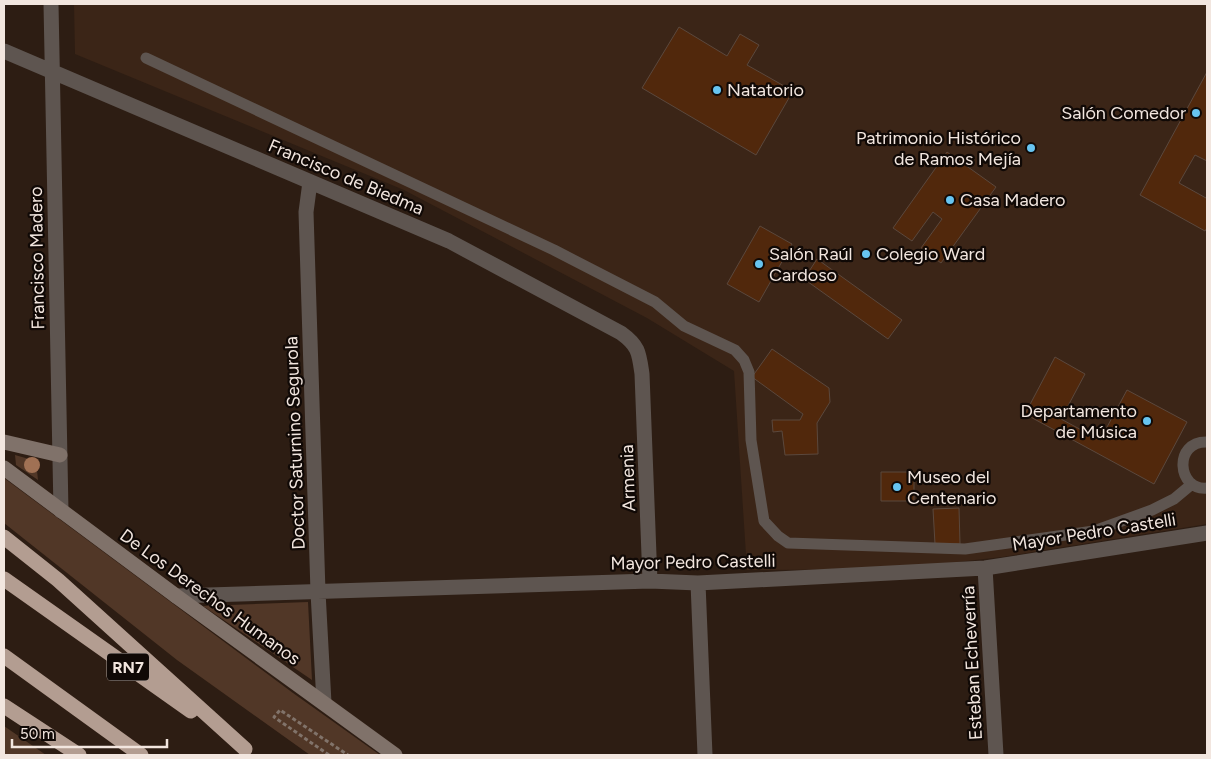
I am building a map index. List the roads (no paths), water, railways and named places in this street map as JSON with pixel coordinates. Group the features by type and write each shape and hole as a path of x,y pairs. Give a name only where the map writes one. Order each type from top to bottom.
{"highway":[{"path":"4,536 58,580 249,752"},
{"name":"RN7","path":"4,579 249,752"},
{"path":"4,656 141,755"},
{"path":"4,706 79,755"}],"street":[{"name":"Francisco Madero","path":"51,4 61,511"},
{"name":"Francisco de Biedma","path":"4,51 449,241 621,333 632,341 639,354 642,374"},
{"name":"Doctor Saturnino Segurola","path":"310,182 306,212 318,592 324,703"},
{"name":"Armenia","path":"642,374 650,582"},
{"path":"4,442 60,455"},
{"name":"De Los Derechos Humanos","path":"4,468 395,755"},
{"name":"Mayor Pedro Castelli","path":"176,596 650,582 698,583 985,568 1207,533"},
{"name":"Esteban Echeverría","path":"985,568 996,755"},
{"path":"698,583 705,755"}],"lane":[{"path":"146,58 554,250 655,302 684,326 735,350 744,360 749,372 751,440 764,521 778,536 788,543 965,549 1094,531 1152,510 1174,499 1192,484"},
{"path":"1207,442 1197,443 1190,448 1183,458 1183,469 1192,484 1204,489 1207,488"}],"place":[{"name":"Natatorio","path":"717,90"},
{"name":"Salón Comedor","path":"1196,113"},
{"name":"Patrimonio Histórico de Ramos Mejía","path":"1031,148"},
{"name":"Casa Madero","path":"950,200"},
{"name":"Colegio Ward","path":"866,254"},
{"name":"Salón Raúl Cardoso","path":"759,264"},
{"name":"Departamento de Música","path":"1147,421"},
{"name":"Museo del Centenario","path":"897,487"}]}
